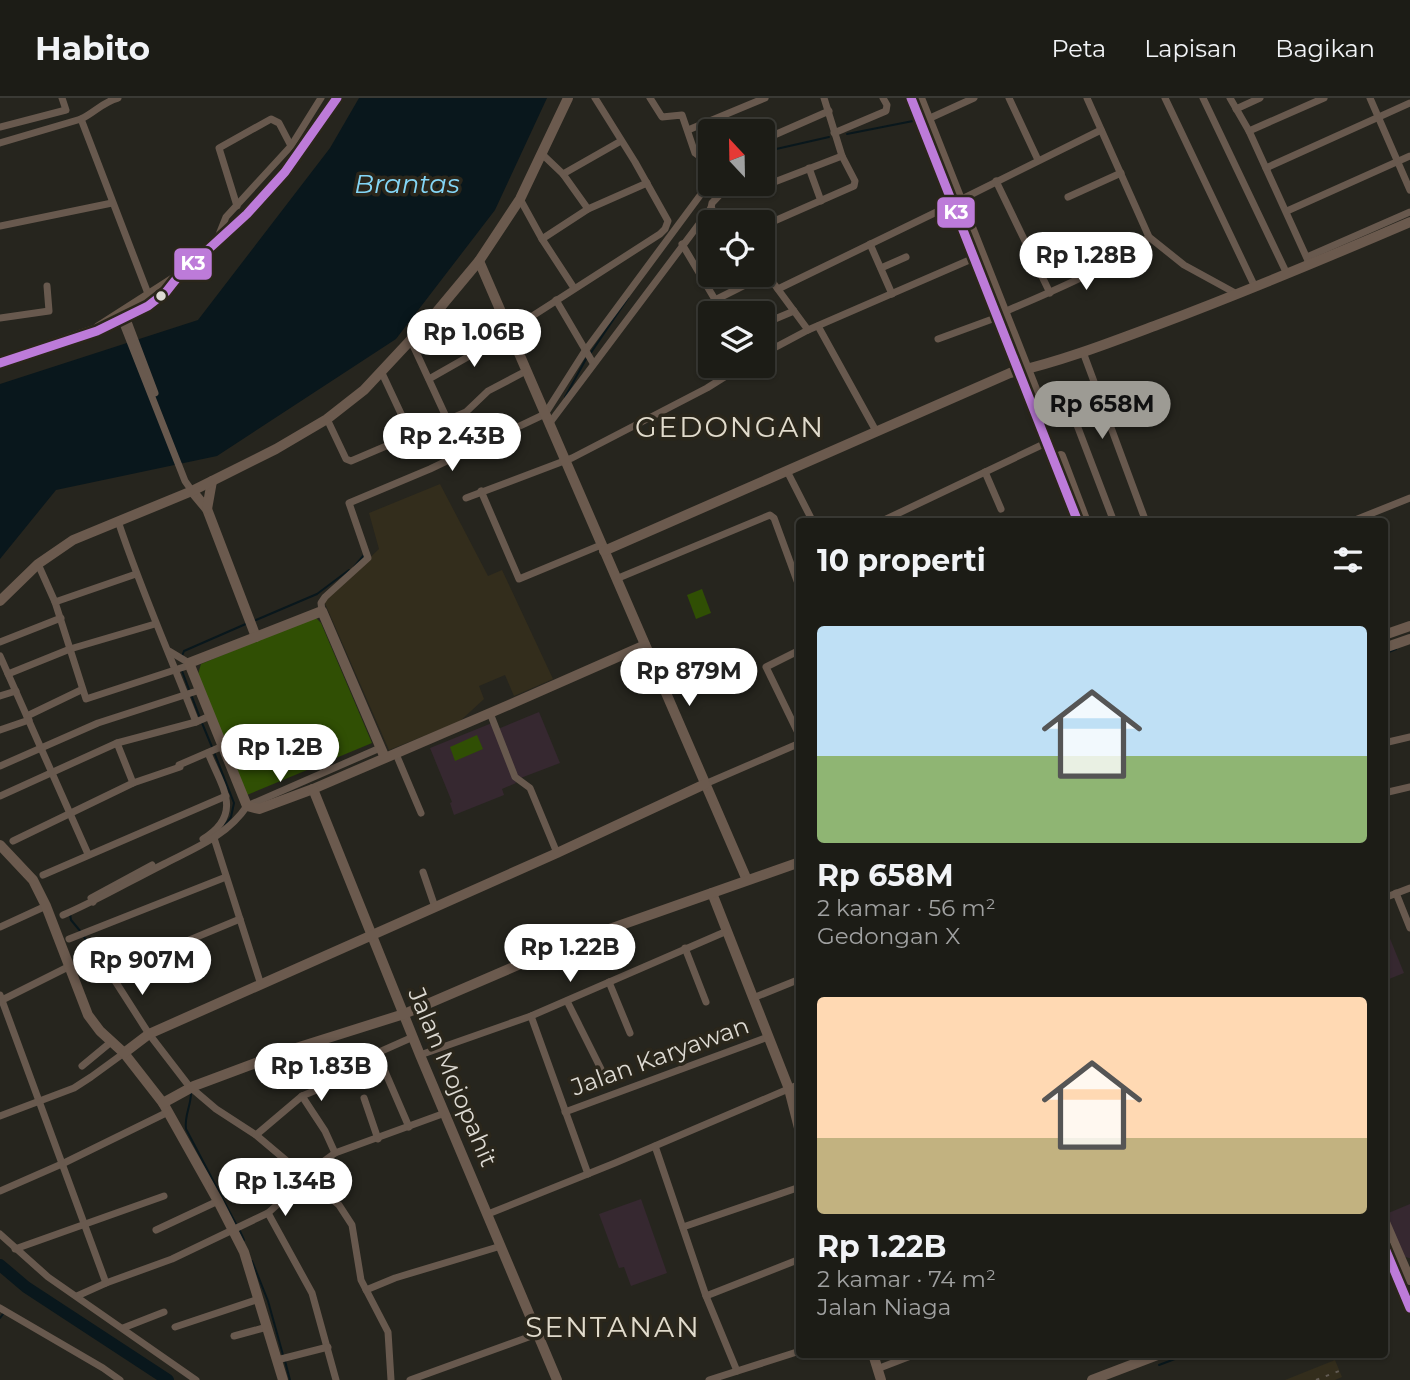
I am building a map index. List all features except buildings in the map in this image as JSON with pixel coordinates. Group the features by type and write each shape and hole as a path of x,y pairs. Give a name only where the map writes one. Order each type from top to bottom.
{"main road":[{"path":"99,328 125,322 247,214 285,172 337,98"},
{"path":"0,601 38,564 85,534 118,521 188,484 212,481 328,422 364,390 411,341 479,261 520,199 568,98"},
{"path":"911,98 957,202 974,258 1046,419 1084,518"},
{"path":"920,98 999,316"},
{"path":"603,548 1010,373 1083,352 1237,295 1287,274 1308,261 1410,222"},
{"path":"479,261 509,331 523,373 565,460 747,880"},
{"path":"0,363 99,328 151,301"},
{"path":"1023,370 1076,518"},
{"path":"207,509 212,481"},
{"path":"188,484 207,509 254,633"},
{"path":"382,753 322,607 183,664 191,693 214,750 247,806 259,809 382,753 396,754 645,645"},
{"path":"1388,634 1410,626"},
{"path":"1388,647 1410,639"},
{"name":"Jalan Mojopahit","path":"311,784 420,1055 557,1380"},
{"path":"124,1052 148,1035 557,853 705,784"},
{"path":"4,845 33,880 46,906 88,1015 111,1042 124,1052 165,1108 218,1201 236,1227 267,1326 283,1359 283,1380"},
{"path":"165,1108 190,1087 293,1049 404,1014 566,944 796,863"},
{"path":"712,893 768,1037 794,1086"},
{"path":"1388,1231 1401,1268 1410,1308"},
{"path":"1388,1250 1401,1268"},
{"path":"1092,1380 1126,1360"}],"street":[{"path":"62,98 70,123"},
{"path":"0,144 81,120 104,102 118,98"},
{"path":"217,241 223,220 291,146 321,98"},
{"path":"429,379 487,346 488,340 509,331 665,229 668,222 595,98"},
{"path":"650,98 662,117 682,115 698,155"},
{"path":"688,130 765,98"},
{"path":"775,221 854,186 855,181 842,156 824,98"},
{"path":"834,133 886,111 887,105 883,98"},
{"path":"928,119 974,98"},
{"path":"1009,98 1038,160"},
{"path":"1087,98 1149,237 1184,265 1237,295"},
{"path":"1165,98 1255,287"},
{"path":"1203,98 1287,274"},
{"path":"1230,98 1249,131 1308,261 1410,212"},
{"path":"1236,109 1260,98"},
{"path":"1249,131 1324,98"},
{"path":"1370,98 1410,191"},
{"path":"1266,168 1410,103"},
{"path":"0,127 66,110"},
{"path":"775,135 829,111"},
{"path":"237,206 218,152 219,148 274,119 291,146"},
{"path":"81,120 151,301"},
{"path":"778,289 1101,130"},
{"path":"563,174 621,141"},
{"path":"542,154 563,174 588,209"},
{"path":"775,181 842,156"},
{"path":"1287,211 1410,156"},
{"path":"809,168 821,201"},
{"path":"1068,197 1121,173"},
{"path":"996,181 1050,293"},
{"path":"542,239 588,209 647,183"},
{"path":"322,607 368,558 349,503 544,418 701,196"},
{"path":"707,196 715,210"},
{"path":"544,418 622,311 682,244 719,196"},
{"path":"520,199 574,288"},
{"path":"0,226 112,203"},
{"path":"938,339 1050,293 1118,259 1149,237"},
{"path":"682,244 715,300 737,287"},
{"path":"870,244 892,294"},
{"path":"881,268 906,257"},
{"path":"775,348 808,330 974,258"},
{"path":"775,285 808,330"},
{"path":"0,318 49,311 47,286"},
{"path":"556,300 589,357"},
{"path":"775,319 794,311"},
{"path":"125,322 188,484"},
{"path":"818,326 876,431"},
{"path":"411,341 448,421"},
{"path":"1083,352 1145,518"},
{"path":"381,370 411,435"},
{"path":"328,422 349,462 470,410 488,391 523,373"},
{"path":"466,498 572,458 722,378"},
{"path":"1046,419 1072,412 1112,518"},
{"path":"888,518 1048,442"},
{"path":"787,471 811,518"},
{"path":"985,472 1001,509"},
{"path":"481,491 519,579 603,548"},
{"path":"1360,518 1410,498"},
{"path":"616,579 770,515 774,518 796,578"},
{"path":"118,521 155,624 169,650 183,664"},
{"path":"38,564 61,618 81,690 86,698 90,699 183,664"},
{"path":"55,602 136,574"},
{"path":"0,642 61,618"},
{"path":"8,674 70,649 155,624"},
{"path":"169,650 183,664"},
{"path":"796,652 766,667 796,729"},
{"path":"1,661 88,854"},
{"path":"0,730 81,690"},
{"path":"0,696 16,691"},
{"path":"0,766 102,722 191,693"},
{"path":"490,713 515,777 530,788 557,853"},
{"path":"0,796 117,743 202,720"},
{"path":"1388,742 1410,737"},
{"path":"117,743 133,783"},
{"path":"705,784 796,745"},
{"path":"4,845 133,783 180,767 179,765 214,750 228,813 220,827 206,838 63,915"},
{"path":"396,754 421,813"},
{"path":"1388,792 1410,787"},
{"path":"43,875 226,796"},
{"path":"131,879 214,838 237,821 247,806"},
{"path":"214,838 261,985"},
{"path":"423,872 435,907"},
{"path":"69,939 226,877"},
{"path":"1388,897 1410,888"},
{"path":"1396,894 1410,928"},
{"path":"0,927 46,906"},
{"path":"240,919 110,973 148,1035 190,1087 216,1109 256,1135 302,1177 339,1205 348,1217 354,1234 359,1275 388,1332 390,1380"},
{"path":"420,1055 531,1016 727,931"},
{"path":"685,948 706,1002"},
{"path":"71,966 1,999 64,1163 106,1283"},
{"path":"753,998 796,981"},
{"path":"609,982 630,1033"},
{"path":"567,1001 607,1082"},
{"path":"531,1016 588,1174"},
{"path":"409,1127 377,1052 413,1037"},
{"name":"Jalan Karyawan","path":"565,1112 768,1037"},
{"path":"82,1066 111,1042"},
{"path":"0,1116 83,1083 124,1052"},
{"path":"256,1135 302,1096 381,1063"},
{"path":"488,1214 794,1086"},
{"path":"302,1096 325,1131 335,1153"},
{"path":"364,1098 378,1139"},
{"path":"0,1191 64,1163 165,1108"},
{"path":"76,1296 172,1259 268,1213 287,1196 302,1177 335,1153 445,1113"},
{"path":"655,1146 706,1296 737,1371"},
{"path":"683,1227 796,1188"},
{"path":"15,1249 164,1195"},
{"path":"156,1230 218,1201"},
{"path":"268,1213 313,1293 336,1380"},
{"path":"0,1234 48,1277 195,1380"},
{"path":"366,1290 395,1278 500,1246"},
{"path":"706,1296 796,1261"},
{"path":"176,1327 259,1299"},
{"path":"0,1308 120,1380"},
{"path":"123,1328 164,1312"},
{"path":"234,1336 267,1326"},
{"path":"410,1380 537,1334"},
{"path":"283,1359 328,1347"},
{"path":"709,1380 796,1352"},
{"path":"879,1374 909,1358"}],"shaded area":[{"path":"440,484 488,576 502,570 553,679 514,696 505,675 479,686 484,699 459,722 389,750 324,601 379,549 369,513"},
{"path":"539,712 560,763 518,779 498,729"},
{"path":"492,723 516,783 502,789 504,795 454,815 450,803 452,802 430,748"},
{"path":"1388,934 1404,973 1388,979"},
{"path":"641,1199 667,1273 631,1286 624,1267 619,1268 599,1214"},
{"path":"1410,1204 1410,1258 1403,1256 1388,1213"},
{"path":"1335,1360 1342,1377 1335,1380 1285,1380"}],"green space":[{"path":"702,589 711,613 696,619 687,595"},
{"path":"315,617 321,623 372,743 247,795 198,674 201,664"},
{"path":"477,735 483,749 455,761 450,747"}],"water":[{"name":"Brantas","path":"359,98 547,98 495,210 396,339 217,456 56,490 0,559 0,384 198,320 330,148"}],"waterway":[{"path":"847,134 913,121"},
{"path":"775,149 829,137"},
{"path":"590,354 628,298"},
{"path":"565,397 586,359"},
{"path":"354,567 364,555"},
{"path":"256,620 317,594 349,570"},
{"path":"182,656 184,651 248,623"},
{"path":"1388,652 1396,649"},
{"path":"182,671 190,692"},
{"path":"192,697 200,718"},
{"path":"202,723 212,747"},
{"path":"214,752 234,803 231,817 225,825"},
{"path":"70,914 71,920 81,932"},
{"path":"84,937 108,973"},
{"path":"191,1093 186,1129 236,1224"},
{"path":"239,1229 244,1240"},
{"path":"252,1261 268,1301 283,1355"},
{"path":"0,1265 26,1287 168,1380"},
{"path":"0,1318 3,1314"},
{"path":"1159,1365 1177,1358"},
{"path":"285,1361 290,1380"}],"railway":[{"path":"1316,1380 1339,1371"}],"transit line":[{"name":"K3","path":"0,363 97,331 148,306 166,292 177,278 247,214 285,172 337,98"},
{"name":"K3","path":"911,98 1076,518"},
{"name":"K3","path":"1388,1256 1410,1308"}],"district":[{"name":"GEDONGAN","path":"730,427"},
{"name":"SENTANAN","path":"613,1327"}]}
